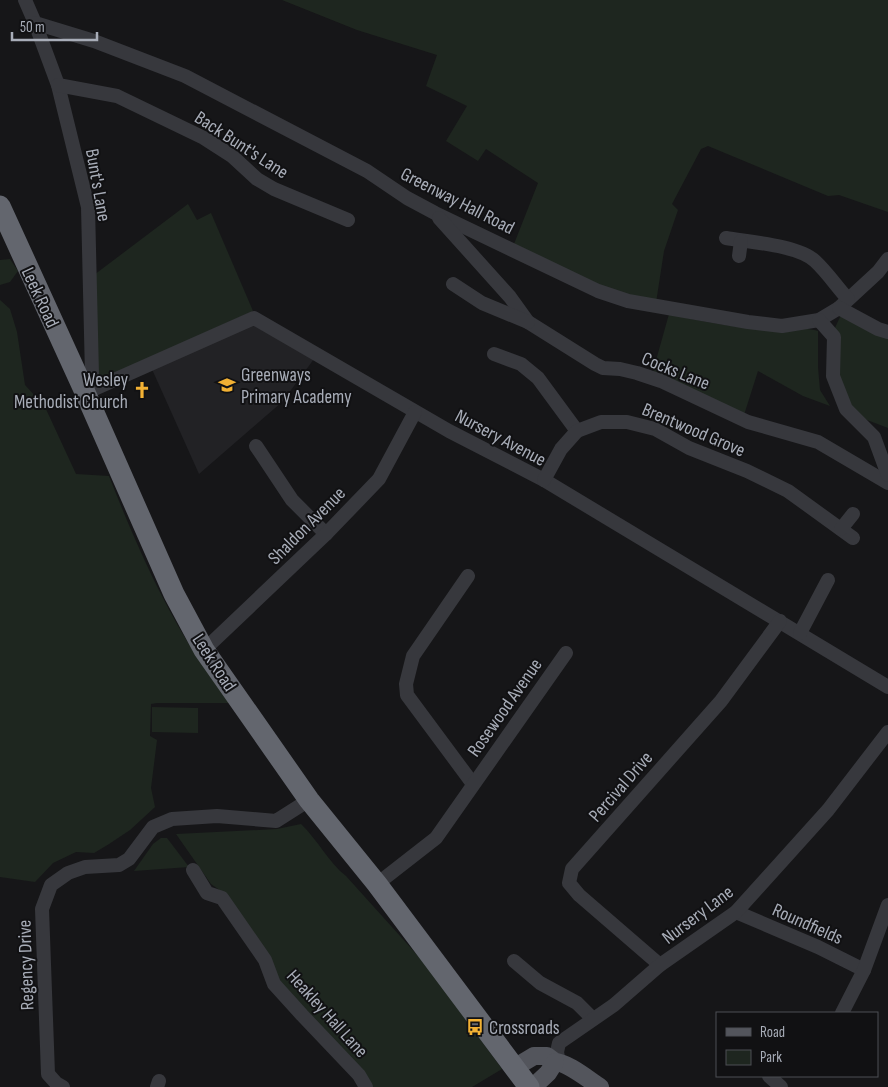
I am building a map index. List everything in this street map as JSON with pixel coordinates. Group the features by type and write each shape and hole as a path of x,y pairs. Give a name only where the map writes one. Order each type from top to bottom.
{"highway":[{"name":"Leek Road","path":"0,206 89,390 174,594 204,650 309,800 377,884 529,1087"}],"main road":[{"path":"514,1068 534,1056 547,1056 600,1087"},
{"path":"534,1087 557,1062"}],"street":[{"path":"25,0 35,23"},
{"name":"Bunt's Lane","path":"35,23 58,85 88,207 92,375 89,390"},
{"name":"Greenway Hall Road","path":"35,23 94,41 185,76 367,171 407,198 435,213 598,291 628,301 782,326 819,320 844,304 878,272 888,259"},
{"name":"Back Bunt's Lane","path":"58,85 117,96 204,138 232,156 257,179 274,190 348,220"},
{"name":"Cocks Lane","path":"435,213 510,297 528,322 603,368 620,369 653,378 748,422 818,442 888,483"},
{"path":"726,238 802,252 814,260 844,304 878,329 888,332"},
{"path":"739,256 741,240"},
{"path":"453,284 482,303 528,322"},
{"name":"Nursery Avenue","path":"89,390 254,318 415,412 544,480 888,686"},
{"path":"819,320 834,337 833,376 846,410 874,437 888,475"},
{"path":"494,354 521,364 538,378 577,432"},
{"name":"Shaldon Avenue","path":"204,650 326,534 379,479 415,412"},
{"name":"Brentwood Grove","path":"544,480 561,449 577,432 601,422 627,422 655,429 689,448 747,471 788,491 853,538"},
{"path":"256,446 292,500 326,534"},
{"path":"841,529 853,514"},
{"name":"Rosewood Avenue","path":"468,576 413,656 406,684 407,695 473,784"},
{"path":"800,633 828,580"},
{"name":"Percival Drive","path":"660,965 579,895 569,883 572,869 721,701 780,621"},
{"name":"Rosewood Avenue","path":"377,884 436,838 566,653"},
{"name":"Nursery Lane","path":"557,1062 559,1043 614,1005 660,965 736,912 828,810 888,732"},
{"name":"Regency Drive","path":"63,1087 56,1083 48,1074 42,909 51,885 68,873 85,867 119,865 129,858 153,827 172,819 217,816 276,821 309,800"},
{"name":"Heakley Hall Lane","path":"193,870 207,894 222,898 231,909 265,960 274,984 359,1075 366,1087"},
{"path":"843,1012 864,970 888,905"},
{"name":"Roundfields","path":"736,912 818,947 864,970"},
{"path":"514,962 540,983 577,1004 594,1019"},
{"path":"770,1077 781,1087"}],"shaded area":[{"name":"Greenways Primary Academy","path":"248,325 261,327 314,359 282,402 199,474 151,367"}],"green space":[{"path":"282,0 888,0 888,212 839,195 828,196 708,146 701,149 672,204 678,210 664,251 656,303 593,284 514,244 538,183 486,149 478,161 446,141 467,106 426,86 437,55 357,30"},
{"name":"Greenways Primary Academy","path":"188,204 197,220 211,213 253,311 98,381 94,275"},
{"path":"10,259 18,271 10,282 0,285 0,260"},
{"path":"0,300 10,309 17,332 25,385 45,407 76,474 109,476 126,518 165,602 187,641 233,703 151,704 150,736 157,740 151,788 155,807 130,830 109,844 94,853 76,852 53,863 35,882 0,877"},
{"path":"669,314 746,328 807,329 818,331 820,390 830,406 803,396 758,371 744,415 653,371"},
{"path":"845,316 888,336 888,428 854,415 836,371 834,330 840,317"},
{"path":"152,707 198,708 198,733 152,732"},
{"path":"301,824 340,871 428,967 502,1069 472,1087 368,1087 277,983 228,896 211,884 176,834 277,829"},
{"path":"161,838 167,838 189,867 134,871 153,844"}],"place":[{"name":"Greenways Primary Academy","path":"227,385"},
{"name":"Wesley Methodist Church","path":"142,390"},
{"name":"Crossroads","path":"475,1027"}]}
